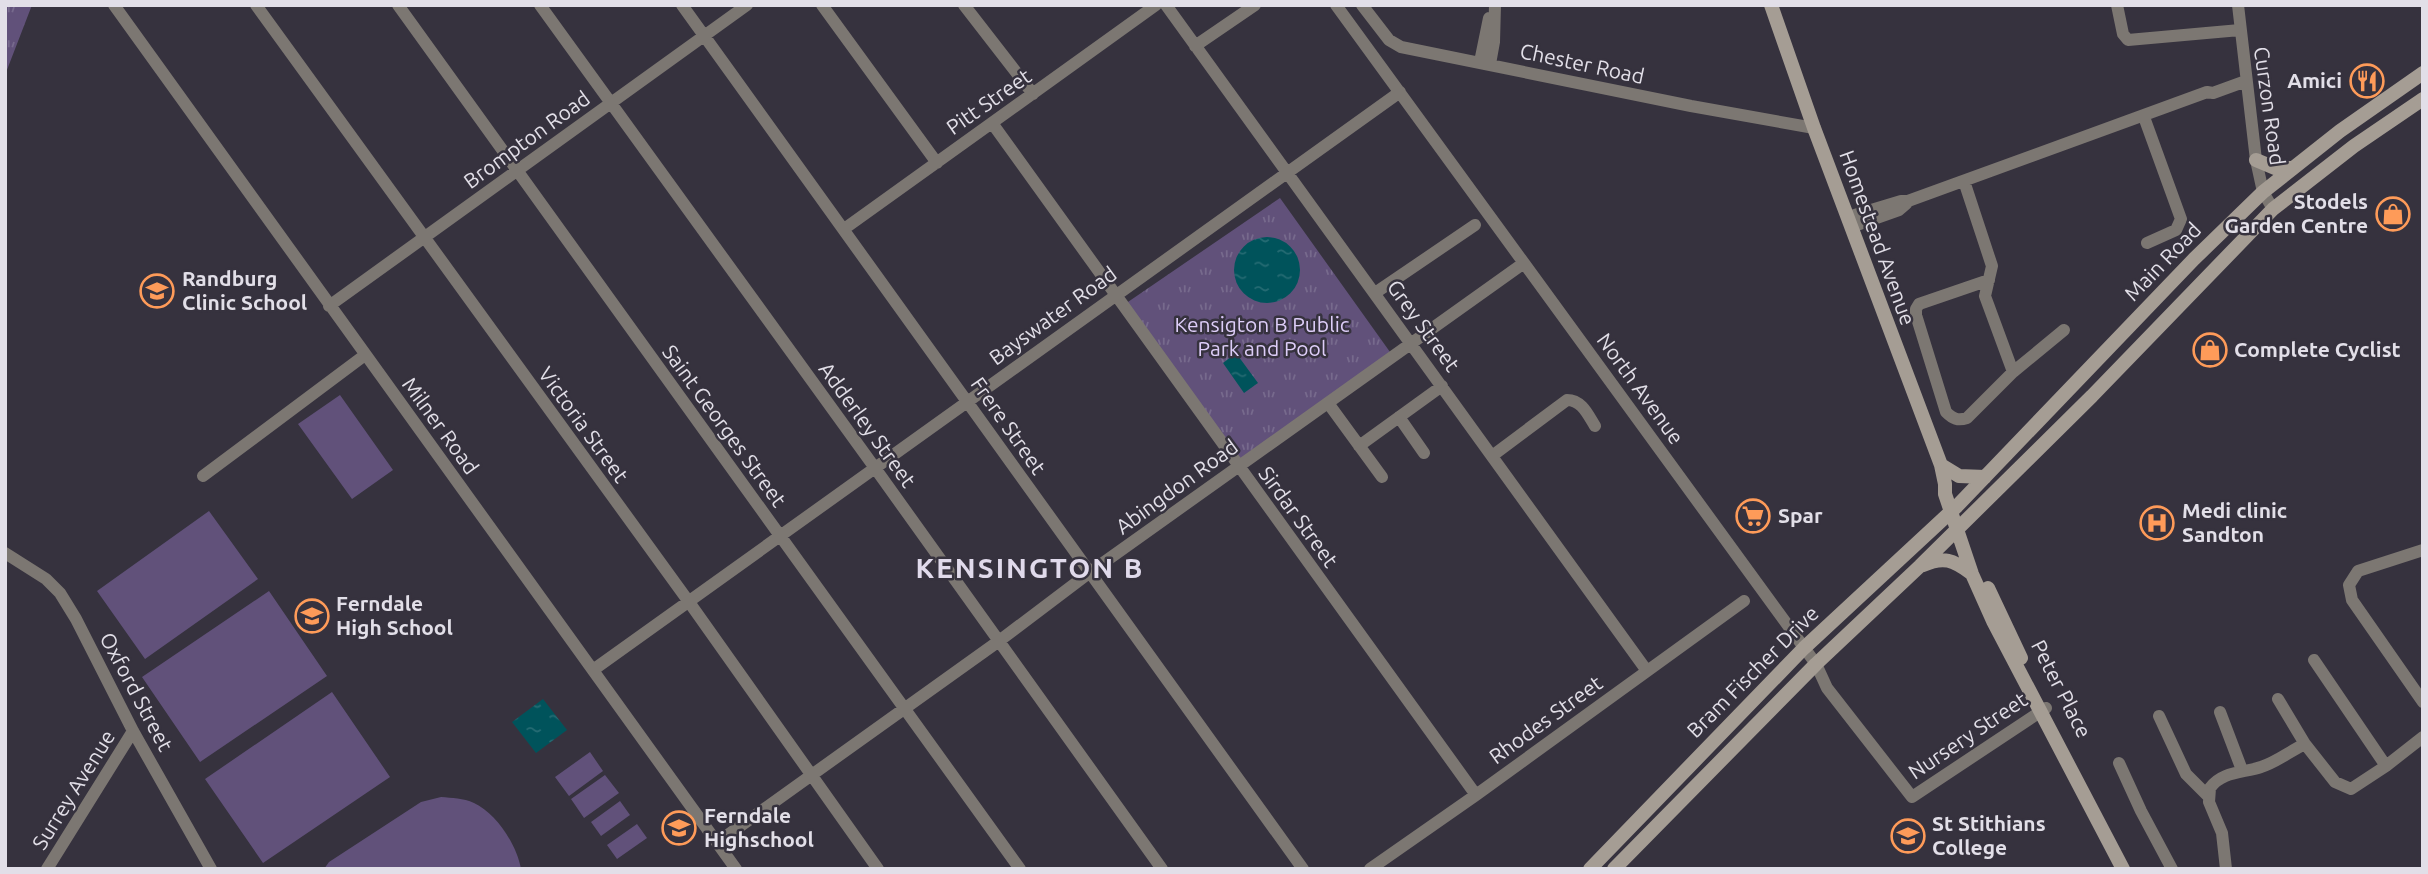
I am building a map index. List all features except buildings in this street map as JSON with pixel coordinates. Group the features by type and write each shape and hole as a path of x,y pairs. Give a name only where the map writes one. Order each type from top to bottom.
{"main road":[{"name":"Homestead Avenue","path":"1771,5 1814,128 1941,465 1945,484 1952,489 1960,527"},
{"name":"Main Road","path":"1954,508 2194,259 2263,192 2340,131 2423,73"},
{"name":"Main Road","path":"1960,527 2092,396 2273,209 2354,146 2423,99"},
{"path":"2256,160 2276,169 2292,168"},
{"path":"1941,465 1959,477 1985,477"},
{"name":"Bram Fischer Drive","path":"1590,869 1804,648 1954,508"},
{"name":"Bram Fischer Drive","path":"1614,869 1816,664 1960,527"},
{"name":"Peter Place","path":"1960,527 1972,574 2002,640 2129,869"},
{"name":"Peter Place","path":"1960,527 2042,709 2123,869"},
{"path":"1920,566 1934,560 1949,559 1972,574"}],"street":[{"name":"Milner Road","path":"114,5 736,869"},
{"name":"Victoria Street","path":"256,5 878,869"},
{"name":"Saint Georges Street","path":"398,5 1020,869"},
{"name":"Adderley Street","path":"540,5 1162,869"},
{"name":"Frere Street","path":"682,5 1303,869"},
{"name":"Brompton Road","path":"330,306 747,5"},
{"path":"822,5 937,163"},
{"path":"964,5 1033,94"},
{"name":"Pitt Street","path":"844,229 1156,5"},
{"name":"Grey Street","path":"1166,5 1647,671"},
{"path":"1195,46 1255,5"},
{"name":"North Avenue","path":"1336,5 1816,664 1827,688 1912,797"},
{"name":"Chester Road","path":"1362,5 1376,25 1396,45 1814,128"},
{"path":"1485,63 1494,42 1494,5"},
{"path":"2117,5 2123,34 2127,40 2240,30"},
{"name":"Curzon Road","path":"2238,5 2256,160 2263,192 2273,209"},
{"path":"1850,222 1901,201 1908,201 2078,138 2144,117 2207,93 2211,88 2246,78"},
{"name":"Bayswater Road","path":"593,670 1400,92"},
{"path":"2144,117 2180,219 2176,230 2147,243"},
{"name":"Sirdar Street","path":"992,123 1476,795"},
{"path":"1964,181 1992,266 1985,296 2013,372"},
{"path":"1375,293 1475,225"},
{"name":"Abingdon Road","path":"718,842 1524,263"},
{"path":"1989,279 1919,304 1916,309 1946,412 1951,418 1967,418 2013,372 2064,330"},
{"path":"203,476 365,355"},
{"path":"1359,446 1442,386"},
{"path":"1492,456 1567,400 1580,404 1595,426"},
{"path":"1328,403 1382,477"},
{"path":"1399,417 1424,453"},
{"path":"2423,550 2364,568 2353,576 2349,585 2352,600 2423,702"},
{"name":"Oxford Street","path":"5,553 46,579 60,593 133,731 211,869"},
{"name":"Rhodes Street","path":"1370,869 1744,601"},
{"path":"2314,660 2386,766"},
{"path":"2278,699 2305,744 2335,782 2345,788 2354,789 2423,737"},
{"name":"Nursery Street","path":"1912,797 2042,709"},
{"path":"2220,712 2242,770"},
{"path":"2159,716 2186,774 2208,796 2222,833 2226,869"},
{"name":"Surrey Avenue","path":"47,869 133,731"},
{"path":"2208,796 2214,783 2242,770 2260,768 2305,744"},
{"path":"2119,763 2172,869"}],"green space":[{"path":"5,5 32,5 5,75"},
{"name":"Kensigton B Public Park and Pool","path":"1280,198 1395,359 1239,472 1125,304"},
{"path":"340,395 393,470 352,499 298,424"},
{"path":"209,511 258,579 145,659 97,591"},
{"path":"269,591 327,676 200,762 142,677"},
{"path":"332,692 390,777 263,863 205,779"},
{"path":"590,752 603,771 569,796 555,777"},
{"path":"605,775 619,793 584,818 571,799"},
{"path":"441,797 470,801 490,814 510,840 521,869 324,869 329,862 421,802"},
{"path":"620,801 630,815 601,836 591,822"},
{"path":"637,824 647,838 617,859 607,845"}],"water":[{"path":"1267,237 1280,240 1290,247 1297,257 1300,270 1297,283 1290,293 1280,300 1267,303 1254,300 1244,293 1237,283 1234,270 1237,257 1244,247 1254,240"},
{"path":"1236,353 1258,383 1244,393 1223,363"},
{"path":"543,699 567,730 536,753 512,722"}],"place":[{"name":"Amici","path":"2367,81"},
{"name":"Stodels Garden Centre","path":"2393,214"},
{"name":"Randburg Clinic School","path":"157,291"},
{"name":"Complete Cyclist","path":"2210,350"},
{"name":"Spar","path":"1753,516"},
{"name":"Medi clinic Sandton","path":"2157,523"},
{"name":"Ferndale High School","path":"312,616"},
{"name":"Ferndale Highschool","path":"679,828"},
{"name":"St Stithians College","path":"1908,836"}],"district":[{"name":"KENSINGTON B","path":"1030,568"}]}
